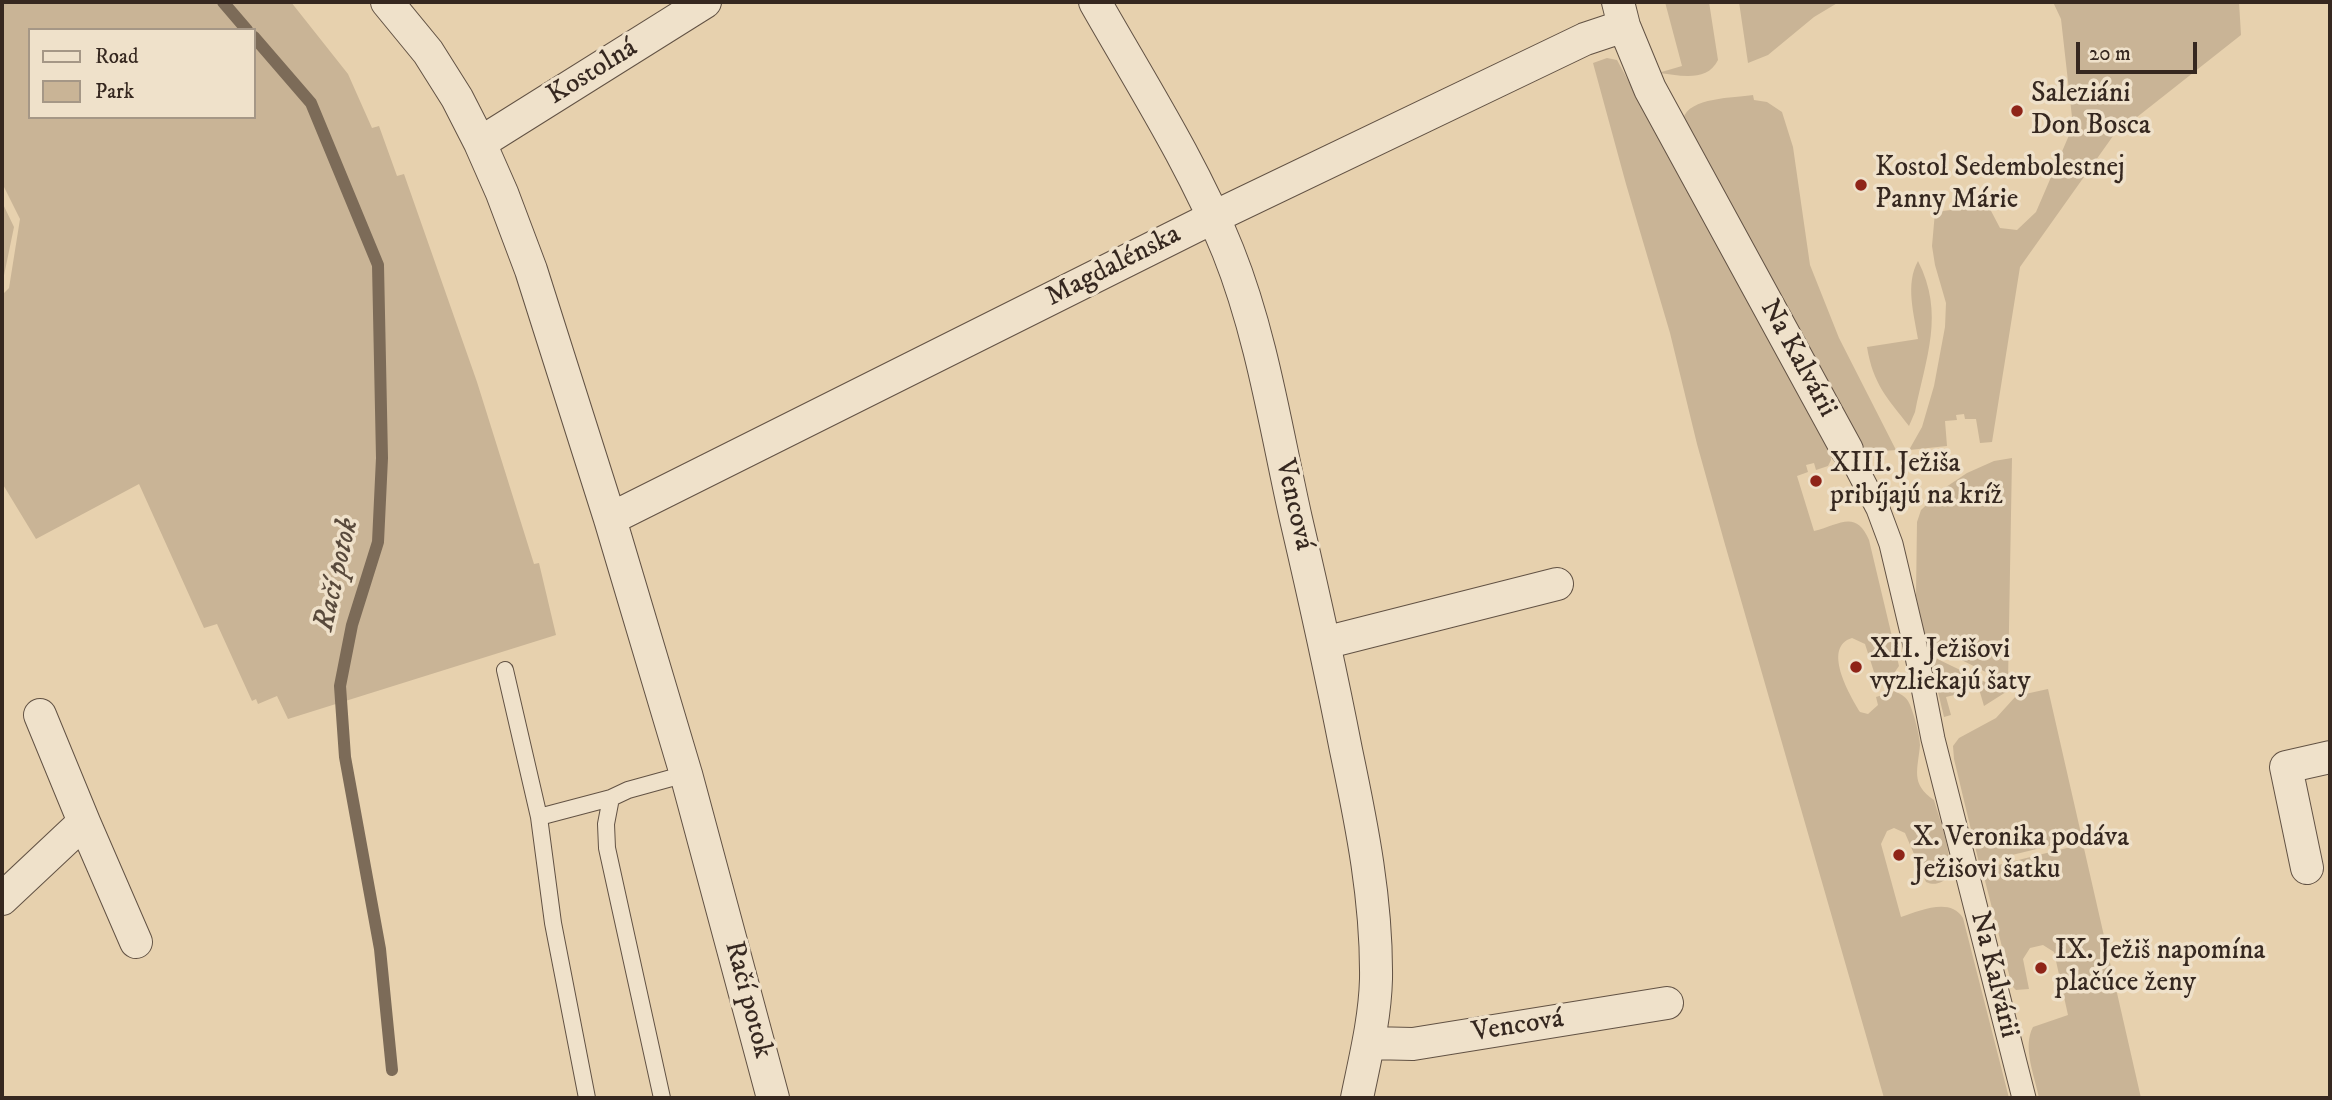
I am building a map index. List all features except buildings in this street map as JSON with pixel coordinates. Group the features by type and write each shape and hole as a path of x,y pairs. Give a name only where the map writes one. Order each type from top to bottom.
{"street":[{"name":"Račí potok","path":"387,2 428,52 457,98 502,194 531,270 687,774 768,1097"},
{"name":"Kostolná","path":"480,143 705,2"},
{"name":"Vencová","path":"1095,2 1214,217 1254,331 1324,643 1367,852 1374,918 1376,981 1369,1042 1357,1098"},
{"name":"Magdalénska","path":"610,519 1214,217 1585,39 1621,14"},
{"name":"Na Kalvárii","path":"1621,14 1650,89 1878,509 1891,544 1933,738 2024,1098"},
{"path":"1324,643 1557,584"},
{"path":"40,715 136,942"},
{"path":"2307,868 2286,767 2330,757"},
{"path":"2,899 84,822"},
{"name":"Vencová","path":"1369,1042 1413,1044 1667,1003"}],"lane":[{"path":"505,670 539,817 553,923 587,1098"},
{"path":"539,817 687,774"},
{"path":"611,798 606,824 607,848 662,1098"}],"green space":[{"path":"2,2 291,2 348,74 372,128 379,126 397,176 404,174 477,382 534,564 539,563 556,635 288,719 277,696 258,704 256,699 252,701 217,624 204,628 139,484 36,539 2,483 2,295 9,288 20,219 2,183"},
{"path":"1665,2 1709,2 1718,60 1707,72 1692,76 1658,73 1682,66"},
{"path":"1739,2 1839,2 1814,17 1768,55 1748,63"},
{"path":"2053,2 2239,2 2241,35 2113,136 2020,267 1992,442 1980,443 1976,419 1965,419 1964,414 1956,415 1957,420 1945,421 1947,446 1909,450 1922,427 1934,386 1945,327 1946,303 1932,246 1935,212 1982,206 1990,209 2000,228 2017,230 2036,212 2073,126 2061,19"},
{"path":"1607,58 1617,60 1830,451 1831,460 1828,466 1816,470 1814,463 1806,465 1808,472 1797,476 1814,531 1852,522 1864,530 1869,540 1899,666 1892,676 1882,673 1875,675 1865,644 1852,638 1843,643 1838,661 1845,683 1860,712 1868,714 1878,705 1876,697 1895,691 1908,701 1920,741 1918,782 1934,800 1947,848 1949,877 1938,883 1926,882 1905,833 1894,828 1887,831 1881,844 1901,917 1943,907 1950,908 1963,918 2009,1098 1884,1098 1724,541 1670,333 1593,63"},
{"path":"1753,95 1754,100 1767,102 1782,112 1793,147 1810,265 1839,338 1896,450 1864,450 1858,441 1683,119 1694,106 1724,98"},
{"path":"2,202 14,227 2,285"},
{"path":"1918,261 1926,280 1932,318 1928,354 1915,412 1909,426 1877,381 1867,347 1918,339 1911,289"},
{"path":"2012,458 2008,683 1929,644 1925,639 1916,596 1917,522 1921,510 1943,489 1967,473 1994,461"},
{"path":"1929,655 2006,692 1984,706 1979,689 1967,692 1965,685 1957,686 1958,694 1946,697 1951,715 1944,717"},
{"path":"2048,689 2082,838 1979,863 1953,746 1959,738 1996,718 2016,696"},
{"path":"2083,844 2141,1098 2039,1098 2029,1053 2030,1035 2033,1027 2068,1015 2054,952 2043,945 2030,948 2023,959 2029,989 2016,990 2012,986 1982,869"}],"waterway":[{"name":"Račí potok","path":"223,2 245,28"},
{"name":"Račí potok","path":"256,39 311,103 378,265 382,458 378,542 352,625 340,686 345,757 380,949 392,1070"}],"place":[{"name":"Saleziáni Don Bosca","path":"2017,111"},
{"name":"Kostol Sedembolestnej Panny Márie","path":"1861,185"},
{"name":"XIII. Ježiša pribíjajú na kríž","path":"1816,481"},
{"name":"XII. Ježišovi vyzliekajú šaty","path":"1856,667"},
{"name":"X. Veronika podáva Ježišovi šatku","path":"1899,855"},
{"name":"IX. Ježiš napomína plačúce ženy","path":"2041,968"}]}
